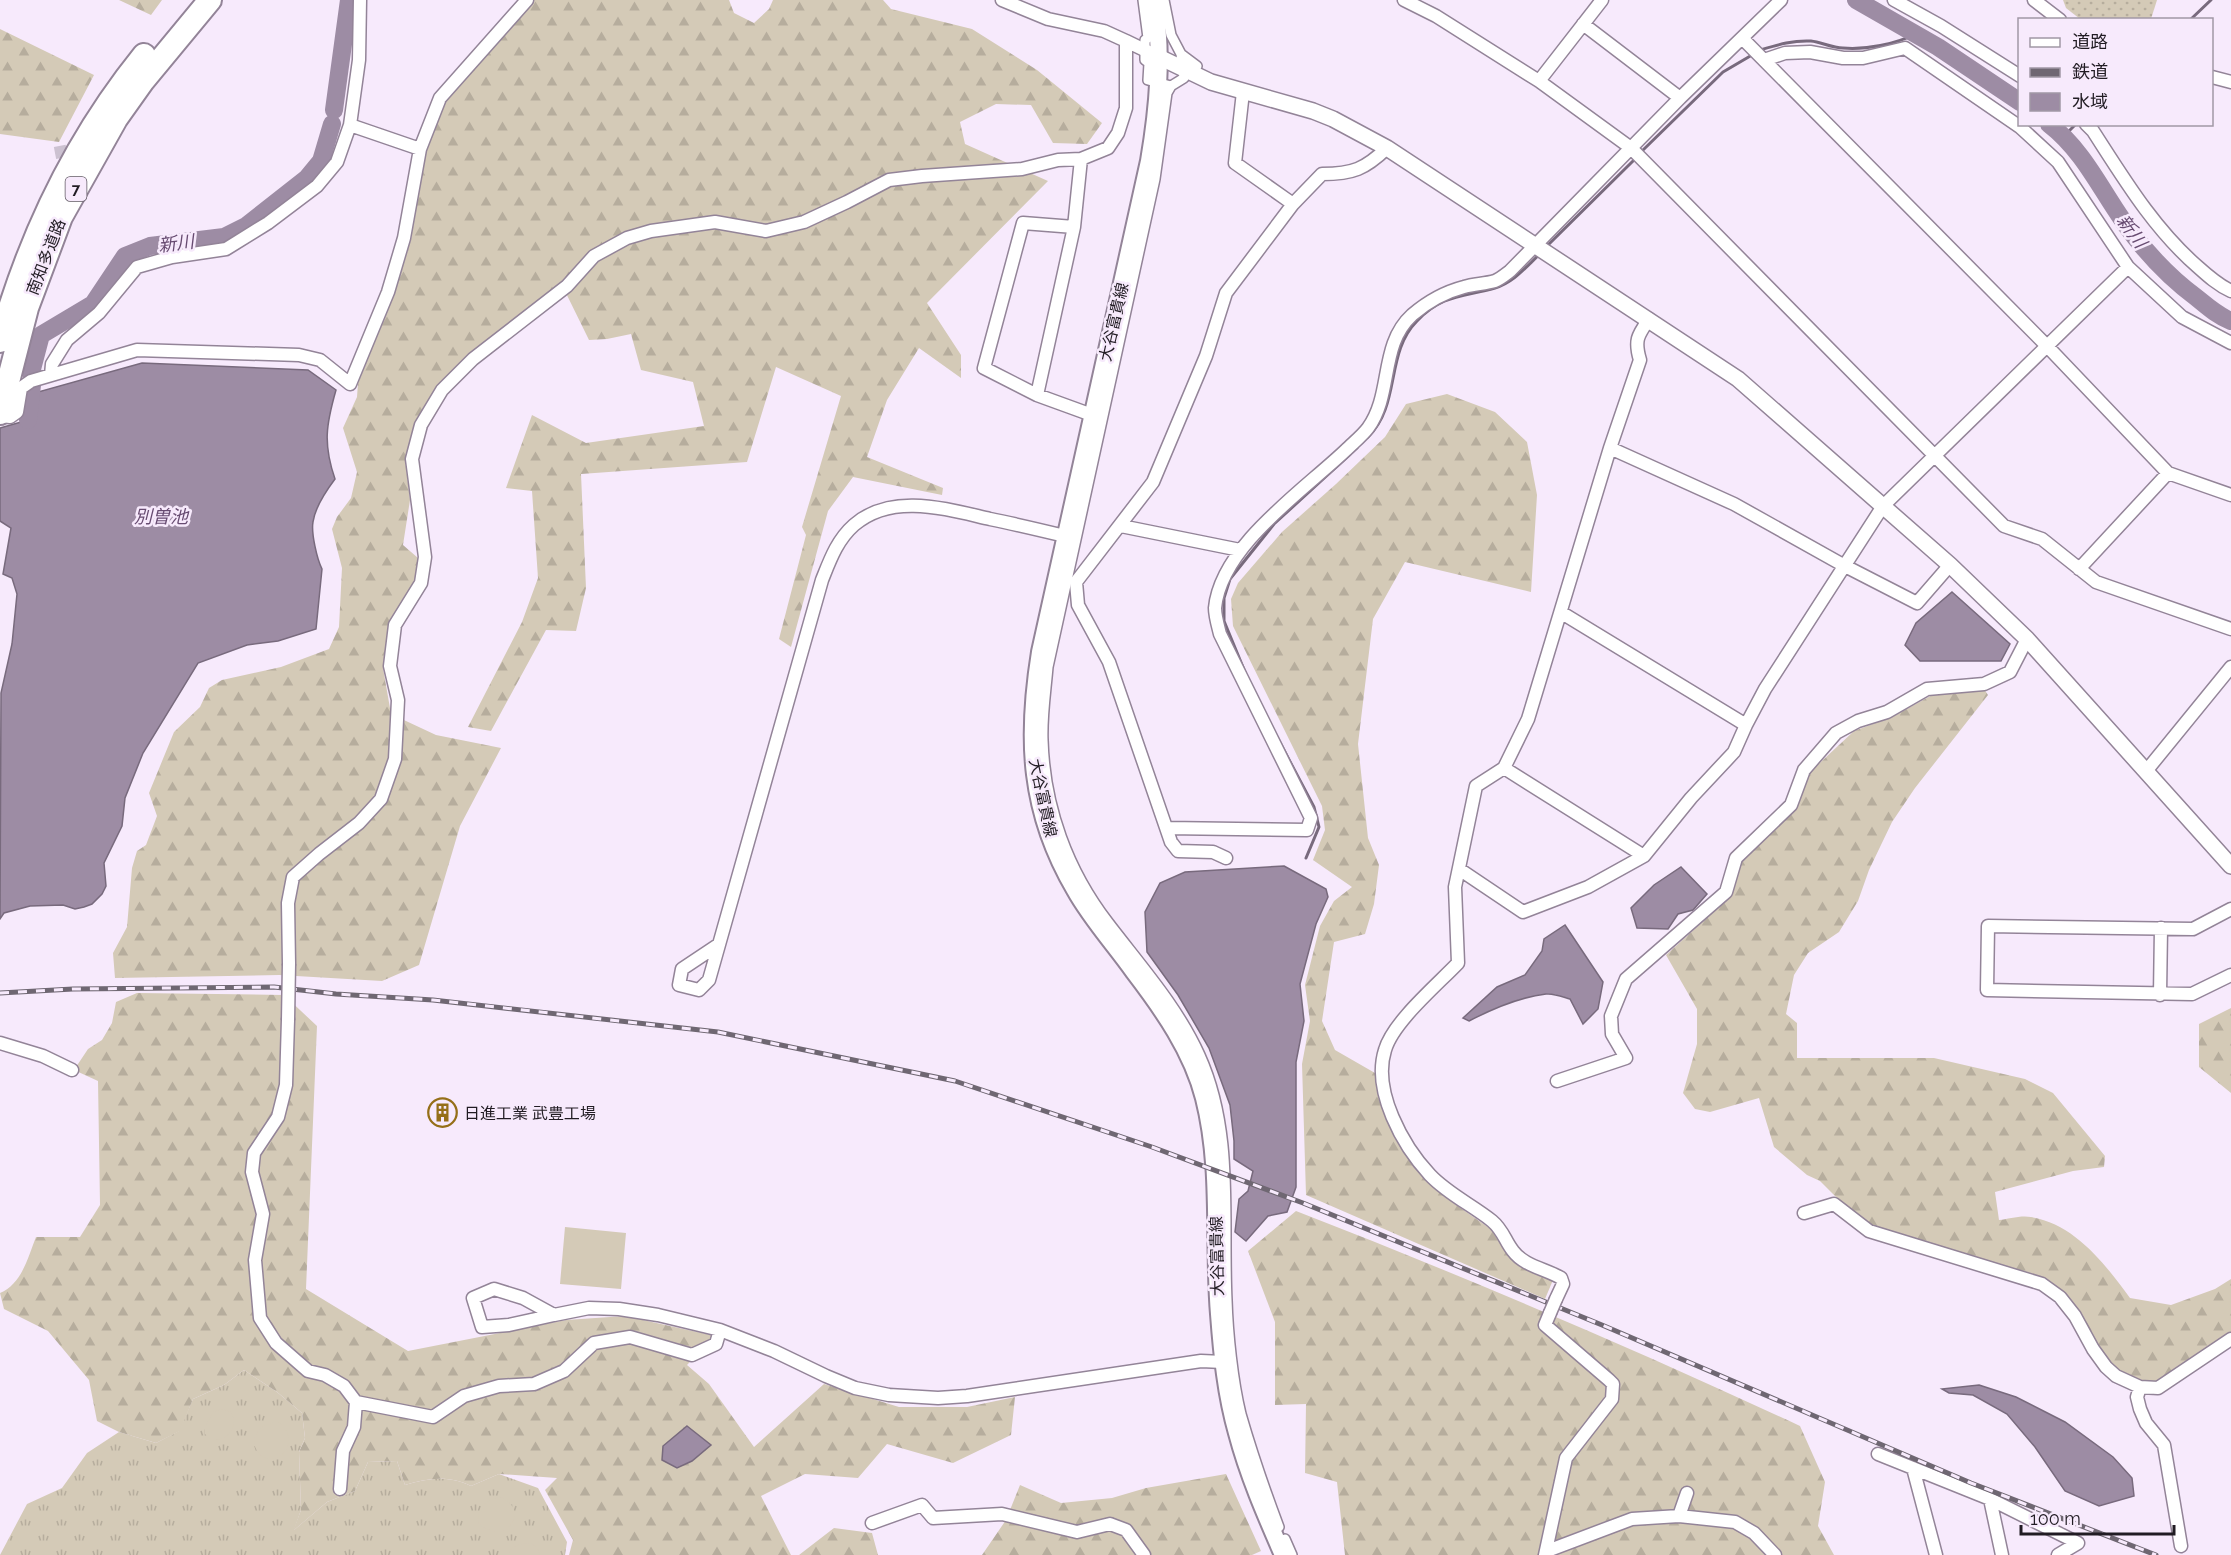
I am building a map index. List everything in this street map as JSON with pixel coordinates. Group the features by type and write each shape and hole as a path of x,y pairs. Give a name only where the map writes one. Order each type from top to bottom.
{"highway":[{"name":"南知多道路","path":"0,341 27,258 47,210 74,158 122,82 191,0"},
{"name":"南知多道路","path":"0,415 27,308 61,217 116,119 143,81 210,0"}],"main road":[{"name":"大谷富貴線","path":"1154,0 1158,31 1152,54 1165,84 1040,652 1031,723 1033,771 1043,817 1056,855 1076,892 1152,995 1192,1060 1204,1098 1216,1171 1218,1312 1223,1362 1237,1434 1283,1555"}],"street":[{"path":"51,375 52,364 67,340 99,313 137,267 172,257 226,249 268,223 317,186 338,162 350,125 359,60 360,0"},
{"path":"0,415 10,417 17,412 21,388 31,381 137,350 299,355 320,360 350,384 388,292 404,237 420,149 440,98 527,0"},
{"path":"1002,0 1048,19 1104,31 1152,54 1186,62"},
{"path":"1143,0 1158,31 1186,62 1211,81 1313,111 1387,147 1738,379 1950,565 2027,639 2231,866"},
{"path":"1158,31 1164,0"},
{"path":"1404,0 1436,16 1539,81 1631,148 2004,526 2042,539 2096,582 2231,629"},
{"path":"1539,81 1602,0"},
{"path":"1167,828 1307,830 1311,818 1220,634 1215,610 1219,586 1240,550 1269,519 1323,472 1368,428 1379,406 1394,342 1412,315 1436,298 1464,287 1495,281 1510,271 1680,98 1781,0"},
{"path":"1894,0 1941,26 2018,75"},
{"path":"2034,0 2057,18"},
{"path":"1583,24 1680,98"},
{"path":"1743,39 2046,345 2169,473 2231,495"},
{"path":"340,1489 343,1452 354,1427 356,1402 344,1386 325,1375 308,1371 276,1343 260,1318 255,1260 263,1214 252,1172 254,1153 278,1117 286,1085 288,903 293,877 359,823 381,799 395,759 398,700 390,666 395,625 421,583 425,558 412,459 421,425 442,390 473,359 567,286 594,256 627,238 651,231 715,222 766,231 804,222 888,180 1022,169 1058,160 1081,159 1108,148 1118,133 1126,108 1126,41"},
{"path":"1764,60 1785,53 1810,52 1843,58 1863,58 1905,48 2018,126"},
{"path":"1186,62 1184,78 1165,84 1167,93 1155,179 1048,667 1043,739 1047,785 1061,840 1074,868 1083,886 1108,922 1172,1005 1201,1055 1217,1106 1226,1189 1227,1299 1230,1342 1241,1412 1279,1526 1292,1555"},
{"path":"2213,78 2231,82"},
{"path":"1243,92 1235,163 1293,204"},
{"path":"350,125 420,149"},
{"path":"2019,126 2058,162 2128,267 2182,317 2231,343"},
{"path":"2088,126 2094,131 2136,198 2179,251 2219,286 2231,291"},
{"path":"1226,858 1213,852 1178,851 1171,842 1109,662 1078,605 1076,582 1154,482 1206,356 1226,293 1293,204 1322,174 1343,174 1370,164 1387,147"},
{"path":"1037,395 1074,226 1081,159"},
{"path":"1074,226 1023,224 984,368 1037,395 1092,415"},
{"path":"1459,869 1523,912 1588,887 1644,856 1691,798 1734,752 1771,680 1883,506 2128,267"},
{"path":"1546,1553 1566,1458 1609,1404 1613,1384 1545,1325 1563,1284 1561,1278 1523,1260 1513,1251 1498,1227 1462,1202 1430,1174 1406,1142 1391,1117 1381,1071 1385,1049 1399,1024 1458,963 1455,887 1476,786 1504,768 1528,719 1640,360 1636,346 1639,334 1649,319"},
{"path":"1611,448 1734,504 1917,603 1950,565"},
{"path":"2079,569 2169,473"},
{"path":"718,945 822,580 834,549 854,525 879,510 905,505 939,507 1065,536"},
{"path":"1121,526 1240,550"},
{"path":"1562,613 1746,725"},
{"path":"1557,1081 1626,1058 1612,1034 1611,1016 1626,979 1726,892 1736,858 1791,805 1804,770 1836,733 1858,721 1887,712 1927,689 1984,684 2010,672 2027,639"},
{"path":"2147,771 2230,671"},
{"path":"1504,768 1644,856"},
{"path":"2231,909 2193,929 1988,926 1987,990 2192,994 2231,975"},
{"path":"2160,995 2162,928"},
{"path":"0,1043 43,1056 72,1070"},
{"path":"1804,1214 1834,1204 1869,1231 2042,1284 2060,1296 2106,1367 2116,1376 2140,1387 2158,1388 2231,1339"},
{"path":"554,1315 523,1298 495,1289 473,1298 482,1328 509,1324 554,1315 589,1308 619,1309 658,1315 720,1330 774,1351 855,1388 889,1395 938,1398 967,1396 1201,1361 1223,1362"},
{"path":"356,1402 433,1417 464,1396 499,1386 534,1384 564,1371 594,1343 630,1337 692,1355 716,1344 720,1330"},
{"path":"2140,1387 2137,1397 2140,1409 2146,1423 2164,1445 2181,1546"},
{"path":"1878,1454 1990,1499 2078,1543 2058,1555"},
{"path":"1913,1468 1936,1555"},
{"path":"1679,1516 1687,1493"},
{"path":"1990,1499 1999,1554"},
{"path":"872,1523 922,1505 933,1518 1002,1514 1077,1532 1110,1524 1126,1530 1144,1555"},
{"path":"1546,1553 1632,1519 1679,1516 1735,1522 1754,1533 1775,1555"}],"green space":[{"path":"119,0 162,0 151,15"},
{"path":"534,0 729,0 734,13 754,23 769,9 773,0 883,0 891,9 972,29 1037,70 1102,123 1087,144 1053,143 1031,105 996,104 960,122 965,144 1048,181 927,303 961,355 961,378 919,348 887,400 867,457 943,488 942,495 853,477 828,511 791,647 779,639 806,535 802,527 841,396 776,367 747,462 581,474 586,588 576,631 546,630 491,731 468,727 522,622 538,578 532,491 506,488 532,415 586,443 704,426 693,382 641,370 631,334 589,340 561,283 470,355 438,385 415,425 405,459 410,500 403,545 418,558 414,584 389,622 383,668 391,714 436,735 501,748 460,826 419,965 382,981 279,975 115,978 113,953 127,927 132,868 137,851 146,845 157,816 149,793 174,732 200,707 209,688 222,680 281,667 329,649 339,627 342,568 332,529 337,517 351,498 357,472 343,428 357,397 358,383 394,295 411,239 425,154 446,98"},
{"path":"2063,0 2157,0 2151,18 2079,18 2066,8"},
{"path":"0,29 94,75 59,142 0,134"},
{"path":"1447,394 1495,412 1527,442 1537,495 1531,592 1405,562 1373,619 1358,744 1368,838 1379,865 1374,904 1365,934 1334,942 1322,1021 1335,1050 1375,1073 1387,1121 1416,1168 1452,1202 1495,1232 1553,1280 1545,1299 1306,1195 1302,1064 1310,1021 1305,985 1320,926 1334,901 1352,887 1313,860 1325,830 1322,806 1233,626 1231,599 1238,583 1282,532 1385,437 1406,404"},
{"path":"1984,689 1988,695 1915,788 1892,822 1869,870 1858,901 1839,932 1808,953 1794,975 1786,1014 1797,1023 1797,1058 1934,1058 2025,1079 2053,1093 2105,1156 2104,1167 2073,1171 1995,1192 1999,1220 2027,1217 2047,1221 2062,1228 2088,1247 2130,1298 2171,1305 2215,1289 2231,1279 2231,1333 2157,1382 2141,1381 2110,1365 2064,1292 2047,1280 1871,1225 1839,1200 1820,1181 1807,1175 1774,1147 1759,1098 1710,1112 1695,1109 1683,1093 1697,1044 1697,1009 1666,955 1730,897 1742,861 1809,773 1854,731 1894,716 1934,694"},
{"path":"137,993 284,995 317,1026 306,1289 408,1351 566,1320 625,1316 715,1336 687,1365 709,1384 754,1447 824,1384 899,1407 967,1407 1015,1397 1011,1435 953,1463 887,1444 858,1478 805,1474 761,1496 791,1555 569,1555 573,1540 545,1490 557,1478 499,1474 471,1486 447,1479 405,1485 397,1461 368,1462 355,1491 327,1502 293,1531 301,1510 299,1452 305,1438 302,1413 277,1392 244,1370 224,1385 193,1399 180,1431 156,1443 119,1432 97,1421 89,1380 48,1331 4,1309 0,1293 8,1289 19,1277 36,1237 80,1237 100,1205 98,1081 74,1070 88,1049 102,1040 112,1023 116,1002"},
{"path":"2231,1008 2231,1093 2199,1067 2199,1024"},
{"path":"1296,1211 1550,1314 1800,1426 1825,1482 1818,1526 1834,1555 1345,1555 1337,1482 1305,1473 1306,1404 1275,1405 1275,1322 1248,1251"},
{"path":"565,1227 626,1233 621,1289 560,1284"},
{"path":"244,1370 277,1392 302,1413 305,1438 299,1452 301,1510 294,1530 327,1502 355,1491 368,1462 397,1461 405,1485 447,1479 471,1486 499,1474 538,1488 567,1542 565,1555 0,1555 27,1504 62,1488 87,1453 119,1432 156,1443 179,1431 193,1399 224,1385"},
{"path":"222,1409 231,1412 233,1428 227,1436 211,1440 205,1434 205,1427 213,1412"},
{"path":"279,1422 289,1439 287,1447 278,1457 271,1459 264,1457 258,1452 254,1439 263,1427"},
{"path":"1226,1474 1261,1551 1252,1555 982,1555 1006,1520 1020,1485 1061,1503 1112,1498 1146,1488"},
{"path":"500,1497 514,1510 512,1524 506,1529 489,1530 479,1524 480,1509 490,1500"},
{"path":"834,1528 872,1533 878,1555 799,1555"},
{"path":"530,1543 537,1547 540,1555 508,1555 516,1546"}],"water":[{"name":"別曽池","path":"142,363 308,370 336,390 327,434 327,445 335,479 318,505 313,522 315,546 322,569 316,629 278,641 247,645 198,663 143,753 125,798 122,826 104,863 106,886 102,894 92,904 84,907 75,909 63,905 30,906 4,913 0,919 1,693 12,644 17,594 12,578 3,574 11,528 0,521 0,428 28,420 33,421 38,392"},
{"path":"1952,592 2010,644 2001,661 1920,661 1905,645 1916,623"},
{"path":"1284,866 1326,889 1328,897 1316,924 1300,984 1304,1021 1296,1062 1296,1187 1287,1212 1268,1216 1246,1241 1235,1232 1239,1199 1248,1191 1253,1171 1234,1159 1230,1105 1209,1048 1178,995 1147,952 1145,912 1160,883 1185,872"},
{"path":"1681,867 1707,894 1693,910 1678,914 1668,929 1637,928 1631,908 1654,885"},
{"path":"1565,925 1603,982 1598,1009 1583,1024 1570,999 1549,994 1516,1001 1469,1021 1463,1018 1497,987 1525,975 1542,951 1544,939"},
{"path":"1979,1385 2016,1397 2065,1422 2113,1457 2132,1478 2134,1496 2099,1506 2065,1491 2035,1447 2007,1414 1973,1395 1949,1393 1942,1389"},
{"path":"687,1426 711,1445 692,1461 677,1468 662,1460 663,1446"}],"waterway":[{"name":"新川","path":"334,110 349,0"},
{"name":"新川","path":"1856,0 1938,47 2018,101"},
{"path":"2192,18 2211,0"},
{"path":"1760,50 1785,43 1804,41 1839,48 1871,47 1916,34"},
{"path":"1642,151 1723,72 1752,55"},
{"name":"新川","path":"31,373 41,335 93,304 125,256 150,246 224,237 246,226 307,178 321,161 332,124"},
{"name":"新川","path":"2051,126 2075,149 2124,223 2156,262 2209,308 2231,321"},
{"path":"2064,136 2074,126"},
{"path":"1548,245 1633,161"},
{"path":"1368,437 1385,410 1400,348 1417,321 1426,312 1444,301 1495,288 1508,282 1539,255"},
{"name":"新川","path":"28,420 32,385"},
{"path":"1245,672 1224,621 1224,598 1230,579 1274,524 1357,448"},
{"path":"1277,737 1314,807 1319,827 1306,858"}],"tunnel":[{"path":"55,153 81,148"}],"railway":[{"path":"0,993 73,989 274,987 336,994 433,1000 718,1032 955,1081 1152,1147 1303,1203 1602,1325 1971,1483 2156,1555"}],"place":[{"name":"日進工業 武豊工場","path":"443,1113"}]}
